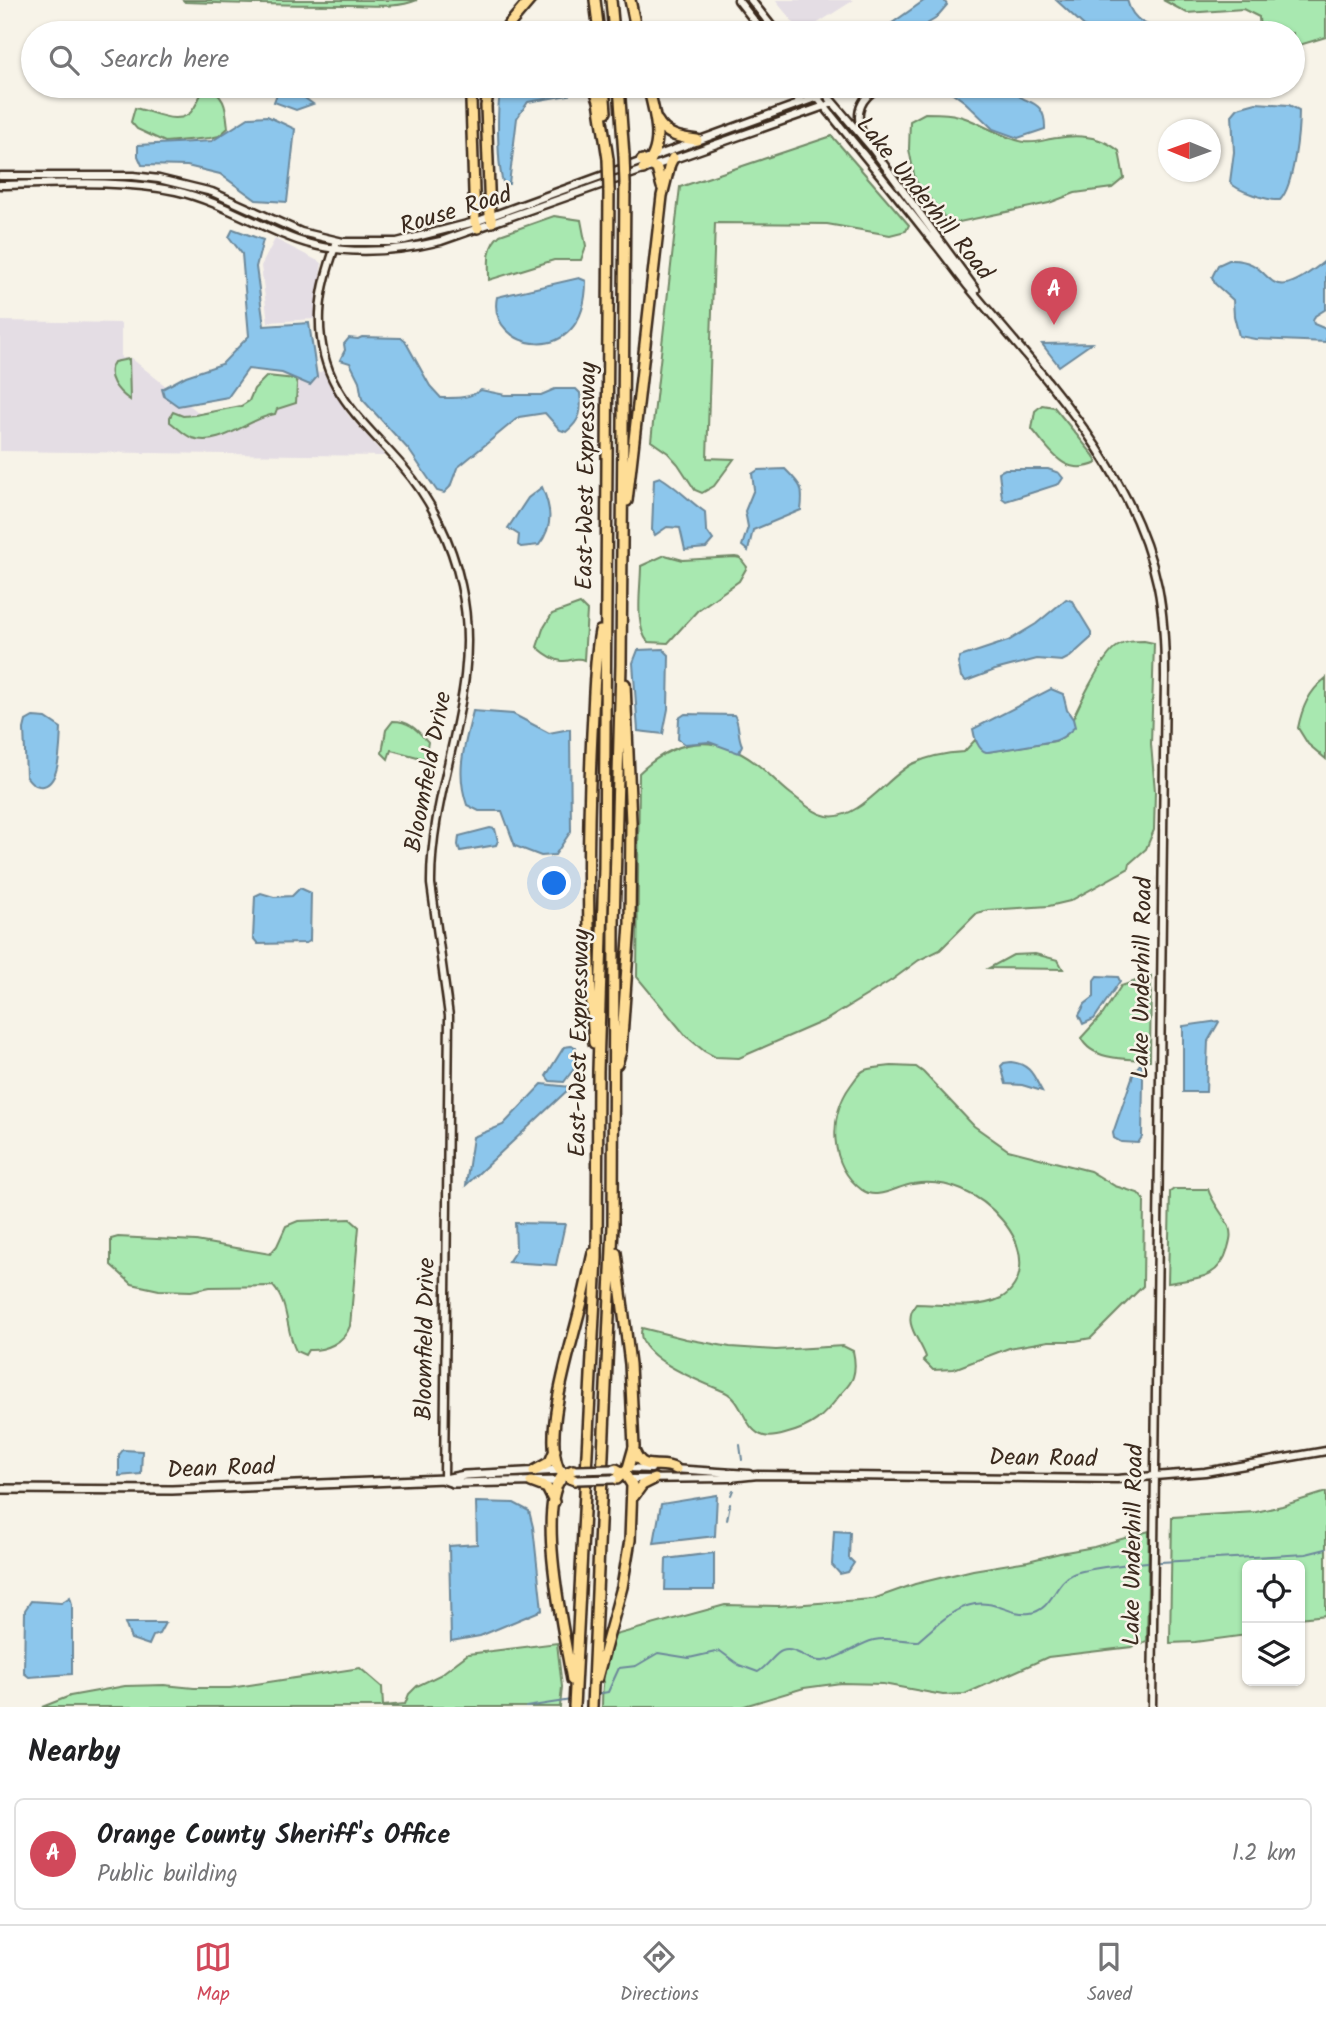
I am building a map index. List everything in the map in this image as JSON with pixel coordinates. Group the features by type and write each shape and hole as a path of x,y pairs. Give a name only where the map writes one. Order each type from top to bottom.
{"highway":[{"path":"512,21 530,0"},
{"path":"595,0 598,21"},
{"path":"611,0 613,21"},
{"path":"630,0 634,21"},
{"path":"471,98 476,225"},
{"path":"487,98 491,219"},
{"path":"598,98 608,159"},
{"name":"East-West Expressway","path":"574,1707 580,1632 597,1258 598,1072 604,867 609,190 605,98"},
{"name":"East-West Expressway","path":"592,1705 613,1226 614,924 623,517 625,184 620,98"},
{"path":"650,98 657,134 649,163 660,174 662,196"},
{"path":"654,115 668,133 697,140"},
{"path":"623,517 662,196 673,158"},
{"path":"598,1072 594,1056 589,961 589,796 599,634 605,616"},
{"path":"614,1075 621,1051 630,924 631,798 624,676 621,665"},
{"path":"613,1226 630,1364 634,1447 638,1459 647,1465 672,1466 676,1469"},
{"path":"575,1696 554,1572 554,1502 561,1475 555,1449 562,1376 595,1241"},
{"path":"633,1498 620,1474 634,1447"},
{"path":"534,1471 550,1462 555,1449"},
{"path":"561,1475 575,1470"},
{"path":"561,1475 576,1480"},
{"path":"592,1705 627,1561 633,1498 642,1485 654,1479"},
{"path":"531,1482 547,1488 554,1502"}],"main road":[{"name":"Dean Road","path":"575,1470 620,1474"},
{"name":"Dean Road","path":"0,1489 172,1490 444,1479 454,1476 534,1471 561,1475"},
{"name":"Dean Road","path":"576,1480 620,1474"},
{"name":"Dean Road","path":"444,1479 453,1483 531,1482 561,1475"}],"street":[{"path":"738,0 755,21"},
{"path":"751,0 768,21"},
{"path":"797,103 800,98"},
{"name":"Rouse Road","path":"0,185 137,186 174,191 208,201 291,238 334,249 400,249 441,241 491,219 649,163 697,140 814,98"},
{"name":"Lake Underhill Road","path":"818,98 1101,452 1142,532 1160,601 1165,642 1165,677 1152,1707"},
{"name":"Lake Underhill Road","path":"829,98 865,140 943,243 984,304"},
{"path":"865,98 858,114 859,126 865,140"},
{"name":"Rouse Road","path":"649,163 673,158 833,103"},
{"name":"Rouse Road","path":"0,176 125,176 159,179 212,192 286,227 337,241 397,242 476,225"},
{"name":"Bloomfield Drive","path":"337,241 325,279 320,311 322,344 328,368 344,400 357,418 404,468 429,505 455,562 467,626 466,684 435,824 430,863 449,1016 444,1479"},
{"name":"Dean Road","path":"620,1474 654,1479 758,1475 1095,1480 1154,1477 1233,1468 1326,1451"},
{"name":"Dean Road","path":"620,1474 676,1469 758,1475"}],"shaded area":[{"path":"775,0 854,0 821,21 792,21"},
{"path":"275,239 322,263 314,319 268,322 261,266"},
{"path":"0,321 121,323 121,358 131,358 203,416 261,403 290,382 323,371 349,416 385,456 0,451"}],"green space":[{"path":"183,0 417,0 383,6"},
{"path":"1163,0 1326,0 1326,37 1305,43 1305,21 1259,21 1259,17 1243,9 1187,13"},
{"path":"199,98 221,98 228,128 219,136 210,138 165,142 137,129 131,122 135,108 175,118 189,114"},
{"path":"925,113 963,117 1024,142 1073,136 1097,139 1119,151 1124,178 1112,188 1075,193 1049,203 950,224 915,180 909,149 910,121"},
{"path":"832,136 909,225 906,231 890,235 827,224 715,223 707,458 734,459 714,486 702,493 695,490 668,453 651,441 680,187"},
{"path":"554,216 581,220 586,246 581,260 554,260 489,280 490,250 500,235"},
{"path":"129,359 130,400 117,388 111,373 114,362"},
{"path":"267,376 295,379 296,403 213,439 192,438 170,422 173,412 183,416 195,415 241,406 249,401 254,389"},
{"path":"1042,405 1054,407 1097,463 1086,467 1067,465 1052,453 1032,429 1035,411"},
{"path":"665,555 683,560 735,557 740,558 747,567 739,581 698,610 668,643 648,642 640,616 641,566"},
{"path":"580,604 587,611 584,660 559,660 537,647 552,614"},
{"path":"1124,643 1154,643 1151,744 1155,791 1154,830 1146,849 1130,863 1129,868 1070,901 1049,906 977,913 940,950 919,960 892,980 826,1020 739,1058 715,1057 704,1051 686,1036 637,977 639,773 652,762 680,747 694,744 724,746 754,762 812,810 822,815 839,816 861,805 912,764 937,755 964,752 975,740 987,752 1055,741 1066,735 1089,687 1111,652"},
{"path":"1326,678 1326,759 1308,744 1298,728 1307,700"},
{"path":"393,721 409,724 428,742 425,759 391,750 388,759 382,753 386,730"},
{"path":"1035,954 1058,960 1063,969 989,968 1013,955"},
{"path":"1151,976 1150,1060 1102,1055 1086,1046 1081,1038 1103,1014 1121,986"},
{"path":"892,1066 916,1067 923,1072 974,1126 1008,1150 1090,1171 1115,1186 1138,1193 1144,1200 1143,1286 1091,1338 1049,1341 1009,1348 954,1369 933,1370 923,1360 926,1357 913,1331 910,1318 916,1304 970,1305 1001,1298 1012,1289 1016,1281 1020,1254 1013,1236 1002,1220 984,1203 962,1190 938,1183 925,1183 874,1194 862,1190 851,1180 838,1154 838,1111 861,1072"},
{"path":"1174,1189 1208,1189 1227,1222 1230,1238 1224,1258 1213,1272 1206,1276 1168,1283 1170,1192"},
{"path":"350,1219 359,1227 350,1326 339,1341 321,1349 308,1350 305,1355 296,1351 285,1309 273,1286 210,1287 191,1291 159,1290 132,1284 111,1265 111,1239 118,1237 196,1241 270,1254 277,1246 286,1226 298,1221"},
{"path":"642,1328 730,1347 776,1350 843,1346 853,1351 854,1374 848,1386 817,1420 795,1431 767,1437 752,1428 731,1396 659,1359 642,1339"},
{"path":"1326,1492 1326,1615 1305,1617 1305,1560 1242,1560 1242,1636 1170,1643 1172,1517 1256,1512"},
{"path":"1149,1531 1147,1641 1132,1647 1048,1657 965,1694 943,1695 883,1684 841,1683 804,1688 741,1707 602,1707 605,1670 615,1635 725,1605 778,1606 873,1599 915,1584 1094,1547"},
{"path":"557,1643 562,1687 560,1707 42,1707 70,1696 125,1686 230,1688 360,1668 382,1687 383,1706 405,1704 409,1694 417,1686 440,1675 468,1654"}],"water":[{"path":"925,0 944,0 947,5 932,21 895,21"},
{"path":"1056,0 1127,0 1131,10 1141,21 1079,21"},
{"path":"276,98 305,98 313,104 296,110 274,102"},
{"path":"500,98 551,98 528,102 517,118 509,184 504,184 502,177"},
{"path":"960,98 1022,98 1041,110 1045,129 1018,138 993,129"},
{"path":"1256,103 1289,105 1299,110 1292,171 1280,200 1253,195 1230,182 1234,152 1232,115 1238,108"},
{"path":"267,116 295,129 287,202 256,200 220,174 187,166 142,165 138,156 138,145 212,141 250,117"},
{"path":"233,229 263,240 256,267 264,326 309,323 317,377 310,385 282,373 248,369 228,397 178,406 164,396 162,389 186,376 222,364 249,336 242,254 229,237"},
{"path":"1229,260 1256,267 1279,284 1304,276 1326,260 1326,309 1315,316 1313,321 1326,329 1326,342 1239,336 1233,300 1215,284 1212,277 1218,265"},
{"path":"579,278 586,281 582,310 571,330 555,340 537,343 520,339 506,330 498,315 497,297"},
{"path":"349,338 401,338 405,341 430,386 441,398 467,396 481,390 505,395 541,395 555,389 576,389 580,393 579,415 566,432 560,430 545,413 519,417 457,468 450,487 444,493 437,491 409,450 362,399 359,381 350,363 340,360 345,350 344,344"},
{"path":"1092,343 1059,366 1042,344"},
{"path":"785,469 800,487 801,510 753,530 748,551 742,546 748,527 745,511 754,489 752,474 758,470"},
{"path":"1005,469 1048,469 1059,473 1063,478 1059,484 1006,501 1002,498 999,472"},
{"path":"660,477 705,512 706,530 713,540 706,548 685,550 680,528 667,527 655,535 652,530 654,479"},
{"path":"542,487 550,516 547,530 539,545 521,547 518,545 519,535 508,528 528,498"},
{"path":"1066,599 1072,601 1091,632 1091,638 1070,657 1062,661 1037,659 966,681 961,677 958,662 960,657 1008,641 1036,624"},
{"path":"663,649 669,655 668,709 663,734 638,731 633,663 638,650"},
{"path":"1051,689 1063,694 1067,710 1073,719 1075,727 1066,735 1057,740 1021,747 986,752 981,749 973,729"},
{"path":"473,711 513,714 549,733 570,729 571,831 555,855 541,856 515,846 502,811 479,811 467,805 463,792 462,769 464,746"},
{"path":"685,714 734,715 742,745 739,753 709,742 685,744 678,739 679,718"},
{"path":"33,717 46,718 61,728 55,773 46,785 39,786 26,776 24,729 26,721"},
{"path":"495,829 498,841 496,845 460,851 459,836"},
{"path":"300,888 311,893 310,941 258,944 253,938 255,896 261,893 274,897 292,896"},
{"path":"1097,976 1118,977 1120,981 1094,1019 1083,1024 1079,1015 1085,1004 1094,997 1094,980"},
{"path":"1218,1021 1208,1041 1206,1092 1183,1092 1183,1026"},
{"path":"564,1047 576,1047 576,1066 564,1082 550,1081 546,1076"},
{"path":"1011,1062 1027,1068 1042,1091 1006,1084 1001,1066"},
{"path":"1141,1063 1142,1137 1138,1143 1121,1142 1114,1138 1113,1133 1134,1072"},
{"path":"542,1084 571,1087 466,1185 473,1137 503,1125"},
{"path":"515,1223 565,1224 556,1265 508,1262 516,1250"},
{"path":"123,1450 142,1451 141,1474 119,1476 119,1455"},
{"path":"717,1495 715,1536 654,1543 661,1504"},
{"path":"476,1502 514,1503 529,1511 542,1610 480,1636 451,1641 449,1546 477,1544"},
{"path":"834,1531 850,1532 849,1558 854,1563 848,1572 840,1574 832,1565"},
{"path":"714,1553 714,1590 665,1590 666,1559"},
{"path":"70,1597 72,1674 29,1677 24,1673 25,1610 31,1601 61,1603"},
{"path":"125,1623 165,1623 149,1645 131,1639"}],"waterway":[{"path":"740,1445 742,1460"},
{"path":"731,1495 733,1490"},
{"path":"727,1520 730,1504"},
{"path":"1160,1562 1306,1554 1326,1549"},
{"path":"597,1694 608,1692 619,1668 636,1666 658,1653 689,1658 720,1651 739,1665 758,1672 779,1652 787,1650 798,1652 812,1660 823,1661 874,1640 918,1641 941,1621 968,1605 988,1604 1024,1613 1038,1611 1073,1574 1148,1562"},
{"path":"526,1707 571,1700"}],"place":[{"name":"Orange County Sheriff's Office","path":"1054,325"}]}
